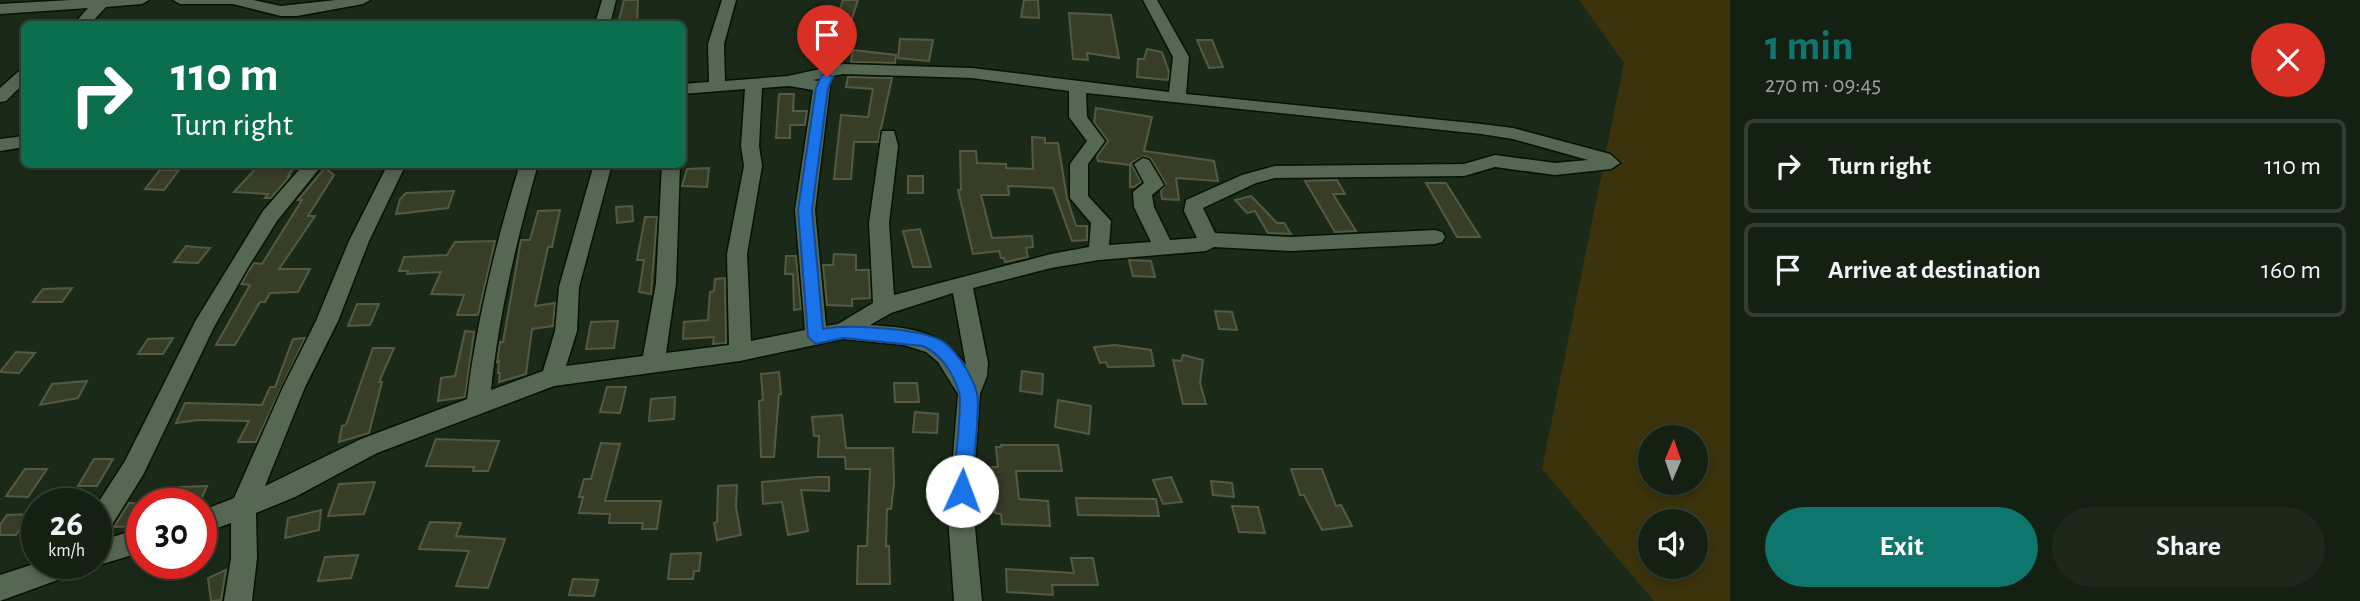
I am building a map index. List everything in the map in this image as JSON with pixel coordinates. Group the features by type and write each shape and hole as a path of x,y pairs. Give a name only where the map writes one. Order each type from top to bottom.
{"street":[{"path":"0,9 142,0"},
{"path":"180,0 233,0 281,11 297,11 363,0"},
{"path":"604,21 609,0"},
{"path":"716,86 716,44 729,0"},
{"path":"1150,0 1181,57 1177,97"},
{"path":"84,21 100,1"},
{"path":"686,89 826,79 972,74 1513,134 1611,161 1555,169 1495,161 1464,170 1275,172 1249,179 1194,205 1194,211 1208,240"},
{"path":"0,97 21,78"},
{"path":"816,337 805,210 826,79"},
{"path":"740,352 737,254 753,166 749,153 756,99 752,83"},
{"path":"1077,87 1079,117 1096,141 1079,164 1079,198 1101,221 1099,253"},
{"path":"884,307 879,223 889,146 888,135"},
{"path":"0,145 21,142"},
{"path":"1143,164 1155,185 1142,192 1144,207 1164,248"},
{"path":"112,503 134,468 204,326 222,299 239,265 270,216 311,168"},
{"path":"238,601 244,558 243,506 260,472 294,387 327,321 359,241 395,168"},
{"path":"478,404 486,336 508,238 528,168"},
{"path":"552,377 566,331 569,287 602,168"},
{"path":"653,365 666,283 671,168"},
{"path":"1208,240 1291,244 1434,237"},
{"path":"217,517 286,489 369,446 552,377 740,352 816,337 843,331 884,307 937,289 1051,261 1099,253 1206,244 1208,240"},
{"path":"962,285 977,363 976,376 969,394 961,517 968,601"},
{"path":"843,331 925,340 938,346 951,359 969,394"},
{"path":"0,588 26,579"}],"shaded area":[{"path":"1579,0 1730,0 1730,601 1654,601 1542,469 1624,63"}],"building":[{"path":"624,0 638,0 637,21 619,21"},
{"path":"843,0 858,0 841,51 826,50"},
{"path":"1024,0 1038,0 1039,18 1021,17"},
{"path":"1069,13 1111,15 1119,58 1087,53 1088,60 1073,59"},
{"path":"900,39 933,40 929,61 898,58"},
{"path":"1197,40 1212,40 1223,67 1209,68"},
{"path":"1147,49 1162,52 1169,72 1168,80 1137,77 1138,59 1144,59"},
{"path":"853,50 896,55 895,63 851,62"},
{"path":"848,77 892,78 878,142 854,142 851,179 834,179 841,115 868,117 873,89 846,87"},
{"path":"779,94 794,94 793,111 807,111 805,125 790,125 790,138 776,138"},
{"path":"1096,108 1152,117 1144,151 1214,161 1218,181 1176,178 1179,200 1162,199 1161,191 1166,184 1151,159 1144,156 1131,163 1141,182 1130,187 1130,165 1098,161 1097,156 1108,141 1094,122"},
{"path":"1032,137 1045,138 1045,143 1058,143 1067,198 1076,226 1087,226 1087,240 1072,241 1053,188 1008,186 1009,195 981,195 992,238 1032,236 1033,247 1026,248 1028,257 1005,262 999,251 973,254 958,190 961,190 960,151 976,151 977,163 1033,169"},
{"path":"256,168 293,168 290,176 271,198 265,198 268,194 234,192"},
{"path":"325,168 334,175 308,216 315,216 279,269 310,269 298,292 270,293 265,302 260,302 235,345 216,345 250,285 241,284 249,270 254,263 262,264 302,200 298,200"},
{"path":"709,168 707,187 682,186 687,169"},
{"path":"160,170 179,170 164,190 145,189"},
{"path":"908,176 923,176 923,193 908,193"},
{"path":"1337,180 1345,194 1333,194 1356,231 1335,232 1305,181"},
{"path":"1426,183 1446,183 1480,237 1457,237"},
{"path":"454,191 448,208 396,214 400,199 406,193"},
{"path":"1251,196 1277,223 1284,223 1291,234 1268,233 1255,211 1247,213 1235,200"},
{"path":"632,206 633,221 617,223 616,207"},
{"path":"560,210 552,247 548,247 535,306 555,303 553,326 532,329 526,374 499,382 499,361 497,362 500,342 503,342 521,240 530,240 538,211"},
{"path":"645,217 657,217 651,294 639,292 644,260 637,260"},
{"path":"920,229 931,267 913,267 903,231"},
{"path":"495,241 478,315 457,315 464,295 431,294 441,272 407,274 408,271 399,271 404,257 447,255 455,242"},
{"path":"186,246 210,248 198,263 174,262"},
{"path":"834,254 856,255 856,270 869,270 870,298 852,299 852,306 827,305 823,265 833,265"},
{"path":"786,256 796,256 801,309 794,310 793,274 785,274"},
{"path":"1129,260 1151,261 1155,277 1133,276"},
{"path":"725,278 726,343 713,344 714,337 683,339 684,322 708,320 710,292 714,291 715,279"},
{"path":"72,288 62,302 33,302 43,289"},
{"path":"357,304 379,304 370,325 348,326"},
{"path":"1215,311 1232,312 1237,330 1219,329"},
{"path":"618,321 614,348 586,349 591,322"},
{"path":"465,331 474,332 465,397 438,401 441,378 455,376"},
{"path":"173,338 163,354 138,354 148,339"},
{"path":"305,338 256,442 238,442 249,421 199,420 176,423 185,403 262,405 270,387 275,387 293,339"},
{"path":"1115,345 1151,350 1154,366 1108,367 1106,362 1100,363 1094,347"},
{"path":"373,348 394,348 379,382 382,382 369,433 339,442 342,426 346,425"},
{"path":"16,352 35,353 19,373 0,372"},
{"path":"1183,355 1203,360 1200,383 1206,404 1183,404 1173,360 1181,361"},
{"path":"1022,371 1043,374 1042,394 1020,391"},
{"path":"779,372 781,394 774,457 761,457 761,374"},
{"path":"87,381 78,398 40,405 52,384"},
{"path":"894,383 917,383 919,402 895,402"},
{"path":"607,387 626,387 620,413 600,412"},
{"path":"675,397 674,419 649,421 651,399"},
{"path":"1058,400 1091,406 1089,434 1055,427"},
{"path":"915,412 938,414 937,433 913,432"},
{"path":"842,415 846,448 893,448 894,484 891,509 887,509 886,546 889,546 890,584 857,584 858,546 867,546 870,469 846,469 845,457 818,457 819,436 814,436 812,417"},
{"path":"436,439 499,441 488,471 473,471 474,467 426,466"},
{"path":"601,443 620,444 605,501 661,501 657,529 642,529 643,523 609,523 610,514 579,513 583,497 579,497 584,479 591,479"},
{"path":"1058,445 1062,471 1016,471 1019,499 1048,501 1050,526 1002,524 1001,514 995,513 992,467 998,467 996,447"},
{"path":"94,459 113,459 97,486 78,486"},
{"path":"25,469 47,469 34,488 21,488 21,497 6,496"},
{"path":"1291,469 1322,469 1336,506 1341,505 1352,526 1322,530 1304,495 1300,495"},
{"path":"829,477 829,491 801,490 808,531 788,535 782,502 763,504 762,482"},
{"path":"1171,477 1182,502 1163,504 1153,480"},
{"path":"1211,481 1232,483 1234,497 1213,495"},
{"path":"375,482 364,514 328,516 339,484"},
{"path":"737,485 736,507 741,535 717,540 714,523 717,522 718,486"},
{"path":"207,486 206,488 179,487"},
{"path":"1076,498 1156,499 1159,516 1078,515"},
{"path":"1232,506 1258,507 1265,533 1239,532"},
{"path":"126,508 126,527 114,527"},
{"path":"321,510 319,530 285,538 288,518"},
{"path":"21,514 21,527 16,535 0,535 0,525 7,515"},
{"path":"430,522 461,523 456,536 505,539 488,588 456,586 469,551 419,549"},
{"path":"701,553 699,571 694,571 693,579 668,579 671,554"},
{"path":"358,555 351,578 318,581 325,557"},
{"path":"1071,558 1093,558 1098,585 1052,585 1053,595 1007,592 1006,569 1074,573"},
{"path":"226,570 221,600 211,601 208,579 217,579 217,574"},
{"path":"573,579 598,580 594,596 569,595"}],"route":[{"path":"827,77 822,88 805,210 816,337 843,331 925,340 938,346 951,359 969,394 962,491"}]}
